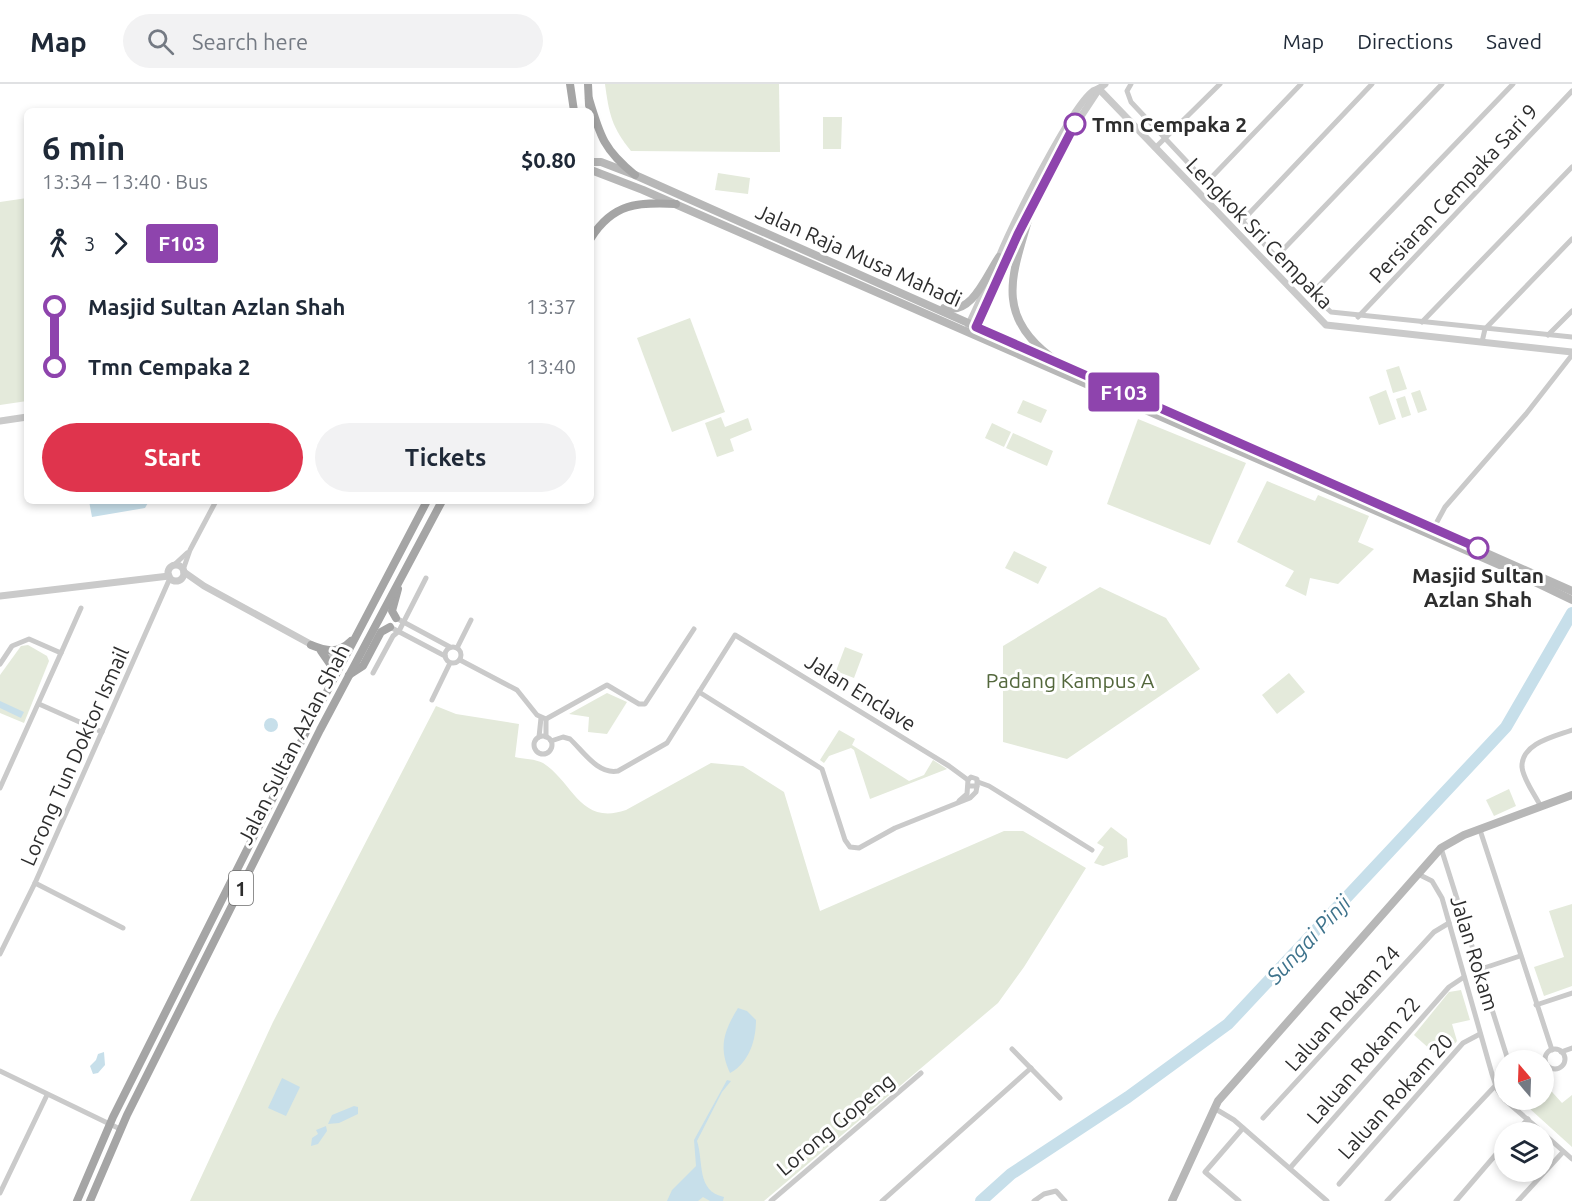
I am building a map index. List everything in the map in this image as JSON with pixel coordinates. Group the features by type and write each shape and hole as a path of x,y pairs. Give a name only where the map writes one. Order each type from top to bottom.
{"main road":[{"path":"569,84 572,108"},
{"path":"588,84 588,108"},
{"path":"589,99 592,108"},
{"path":"594,113 605,145 613,158 635,175"},
{"name":"Jalan Raja Musa Mahadi","path":"594,162 601,162 635,175 925,303 971,328 1568,592 1572,600"},
{"name":"Jalan Raja Musa Mahadi","path":"594,171 1061,364 1114,392"},
{"path":"594,234 622,208 643,202 676,204"},
{"path":"1032,207 1014,265 1012,296 1023,325 1045,352 1061,364"},
{"path":"925,303 954,310 962,307 974,296 999,257"},
{"name":"Jalan Sultan Azlan Shah","path":"77,1201 110,1124 325,695 426,504"},
{"name":"Jalan Sultan Azlan Shah","path":"90,1201 120,1129 346,677 439,504"},
{"path":"400,620 392,606 401,575"},
{"path":"342,663 353,655 393,582 401,575"},
{"path":"346,677 363,666 381,632 390,627"},
{"path":"311,645 327,651 344,648 358,633"},
{"path":"321,651 330,664 331,671 325,695"},
{"path":"1172,1201 1214,1108 1441,848 1480,830 1572,795"}],"street":[{"path":"1092,84 1102,87"},
{"path":"1131,84 1128,91 1131,102 1208,181 1311,294 1331,312 1358,317 1572,338"},
{"path":"1155,148 1220,84"},
{"path":"1208,181 1301,84"},
{"path":"1243,220 1372,84"},
{"path":"1277,256 1442,84"},
{"path":"1311,294 1513,84"},
{"path":"971,328 1068,136 1102,87"},
{"path":"971,328 999,257 1069,124 1093,91 1102,87"},
{"name":"Lengkok Sri Cempaka","path":"1102,87 1155,148 1326,325 1572,353"},
{"name":"Persiaran Cempaka Sari 9","path":"1358,317 1572,91"},
{"path":"1422,322 1572,167"},
{"path":"1482,342 1485,328 1572,239"},
{"path":"1548,335 1572,311"},
{"path":"1432,532 1445,507 1512,430 1572,353"},
{"path":"0,421 24,417"},
{"name":"Lorong Tun Doktor Ismail","path":"0,954 35,883 161,602 214,504"},
{"name":"Lorong Tun Doktor Ismail","path":"176,574 190,550"},
{"path":"0,596 176,574 204,586 342,663"},
{"path":"373,673 393,636 399,631 400,620 426,578"},
{"path":"0,788 81,608"},
{"path":"400,620 461,652 460,660"},
{"path":"445,656 471,620"},
{"path":"390,627 445,656 450,663"},
{"path":"544,719 607,685 639,704 645,704 694,629"},
{"name":"Jalan Enclave","path":"699,692 735,635 949,765 968,783 973,777 978,784 1092,850"},
{"path":"0,664 12,646 29,639 61,653"},
{"path":"432,700 450,663 460,660 517,690 544,719 546,738 570,739 602,770 618,771 667,743 699,692 822,769 845,840 850,847 859,848 895,828 958,803 974,795 978,784 968,783 967,794 958,803"},
{"path":"39,704 102,732"},
{"path":"1540,806 1522,767 1524,759 1540,741 1572,730"},
{"path":"1480,830 1552,1050"},
{"path":"1441,848 1505,1050"},
{"name":"Jalan Rokam","path":"1418,874 1432,881 1442,898 1494,1083"},
{"path":"35,883 123,928"},
{"name":"Laluan Rokam 24","path":"1263,1118 1434,932 1449,923"},
{"path":"1478,970 1520,956"},
{"name":"Laluan Rokam 22","path":"1290,1168 1449,987 1464,977"},
{"path":"1536,1005 1572,993"},
{"name":"Laluan Rokam 20","path":"1339,1184 1463,1043 1480,1034"},
{"path":"1554,1050 1561,1052 1572,1048"},
{"path":"1012,1049 1060,1098"},
{"path":"1561,1052 1564,1063"},
{"path":"1554,1068 1572,1060"},
{"path":"882,1201 1031,1068"},
{"path":"0,1071 120,1129"},
{"name":"Lorong Gopeng","path":"771,1201 921,1073"},
{"path":"1387,1201 1494,1087"},
{"path":"0,1192 47,1095"},
{"path":"1214,1108 1243,1128 1327,1201"},
{"name":"Jalan Rokam","path":"1518,1110 1530,1122"},
{"path":"1239,1201 1206,1172 1243,1128"},
{"name":"Jalan Rokam","path":"1554,1143 1572,1160"},
{"path":"1518,1201 1563,1152"},
{"path":"1456,1201 1494,1157"},
{"path":"1034,1201 1044,1194 1056,1191 1065,1201"}],"green space":[{"path":"605,84 779,84 780,152 631,151 619,135 612,120"},
{"path":"823,117 842,117 841,149 823,149"},
{"path":"718,173 750,178 748,194 715,190"},
{"path":"24,198 24,401 0,405 0,202"},
{"path":"690,318 725,412 672,432 637,338"},
{"path":"1399,366 1407,389 1393,393 1386,370"},
{"path":"1386,390 1396,419 1379,425 1369,397"},
{"path":"1420,390 1427,410 1418,413 1411,393"},
{"path":"1405,396 1411,415 1402,418 1396,399"},
{"path":"1023,400 1047,410 1041,423 1017,413"},
{"path":"721,417 725,427 748,418 752,430 730,439 734,451 717,457 705,423"},
{"path":"1138,419 1246,463 1210,545 1107,504"},
{"path":"992,423 1011,432 1004,447 985,438"},
{"path":"1013,433 1053,451 1047,466 1006,448"},
{"path":"1267,481 1315,501 1318,495 1369,516 1358,542 1374,549 1338,584 1310,578 1306,596 1285,586 1294,571 1237,542"},
{"path":"1014,551 1047,567 1038,584 1005,568"},
{"name":"Padang Kampus A","path":"1100,587 1166,618 1200,669 1067,759 1003,742 1003,646"},
{"path":"28,645 47,656 49,661 24,723 0,713 0,675 21,646"},
{"path":"845,647 863,654 854,678 836,671"},
{"path":"1289,673 1305,692 1277,714 1262,695"},
{"path":"607,693 627,702 607,734 588,732 589,717 569,714"},
{"path":"436,706 456,714 519,724 515,757 543,763 578,800 598,812 610,813 626,810 711,763 743,766 784,792 820,911 1004,831 1023,831 1086,868 1024,967 998,1003 764,1201 190,1201 273,1022"},
{"path":"839,730 855,739 852,745 909,781 924,775 933,760 947,769 870,799 854,750 851,748 829,756 824,763 820,760"},
{"path":"1509,789 1516,806 1494,816 1486,800"},
{"path":"1111,827 1127,839 1128,857 1103,866 1094,863 1104,847 1097,843"},
{"path":"1572,904 1572,986 1544,996 1534,967 1564,957 1549,911"},
{"path":"1461,990 1470,1020 1452,1024 1457,1041 1441,1059 1414,1035 1449,992"},
{"path":"1554,1094 1562,1103 1572,1095 1572,1147 1554,1131 1554,1122 1544,1122 1531,1110 1554,1110"}],"water":[{"path":"90,504 147,504 145,508 92,517"},
{"path":"0,701 24,712 21,718 0,708"},
{"path":"268,718 274,718 278,725 274,732 268,732 264,728 264,722"},
{"path":"738,1008 747,1011 756,1020 756,1028 747,1057 737,1069 730,1073 724,1055 724,1039"},
{"path":"104,1052 105,1065 98,1073 93,1074 90,1066 98,1054"},
{"path":"282,1078 300,1087 286,1116 268,1108"},
{"path":"727,1080 731,1081 722,1092 697,1141 705,1182 715,1194 724,1197 723,1201 710,1201 703,1197 698,1201 667,1201 672,1190 696,1166 694,1140"},
{"path":"354,1106 358,1107 358,1114 339,1123 328,1124 332,1115"},
{"path":"326,1126 327,1131 318,1144 311,1146 312,1138 318,1134 316,1130"}],"waterway":[{"name":"Sungai Pinji","path":"981,1201 1011,1174 1128,1097 1228,1024 1506,727 1572,613"}],"bus line":[{"name":"F103","path":"1075,124 1007,256 976,327 1478,548"}],"place":[{"name":"Tmn Cempaka 2","path":"1075,124"},
{"name":"Masjid Sultan Azlan Shah","path":"1478,548"}]}
